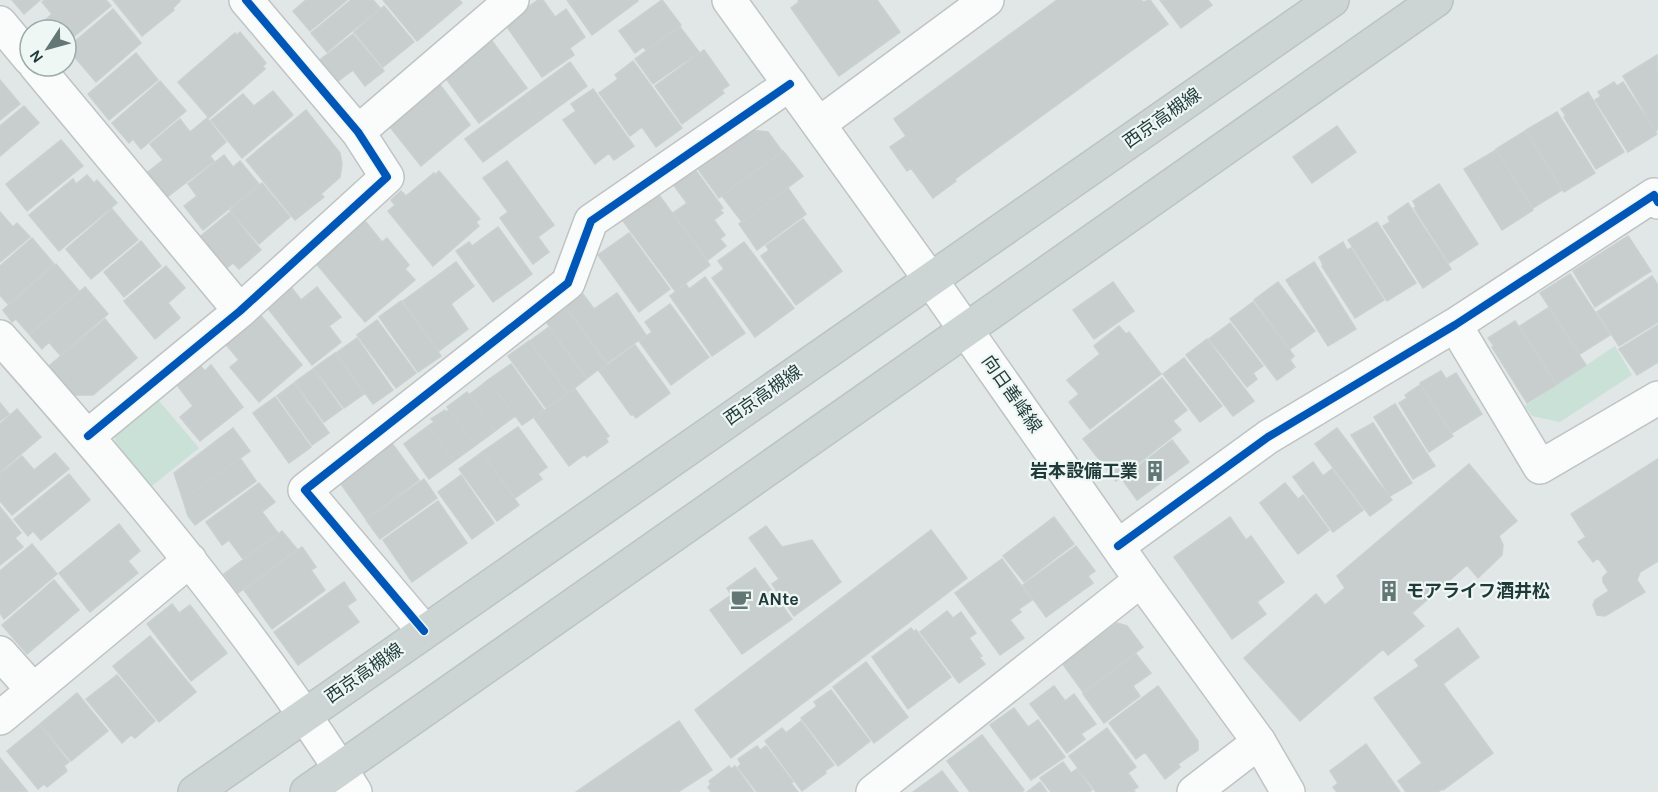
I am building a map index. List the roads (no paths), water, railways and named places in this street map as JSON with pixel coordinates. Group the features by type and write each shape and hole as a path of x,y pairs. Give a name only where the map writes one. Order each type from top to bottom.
{"main road":[{"name":"西京高槻線","path":"195,792 1332,0"},
{"path":"307,792 347,780 966,330 1436,0"}],"street":[{"path":"88,436 240,311 387,177 358,132 246,0"},
{"name":"向日善峰線","path":"729,0 930,279 1141,580 1259,742 1288,792"},
{"path":"819,124 987,0"},
{"path":"358,132 506,2"},
{"path":"0,23 18,45"},
{"path":"46,78 240,311"},
{"path":"424,631 305,490 568,283 591,221 790,84"},
{"path":"1118,546 1268,437 1455,325 1654,195 1658,202"},
{"path":"1455,325 1540,467 1658,398"},
{"path":"0,337 88,436 190,560 304,715 347,780"},
{"path":"0,718 190,560"},
{"path":"873,792 1141,580"},
{"path":"0,653 33,690"},
{"path":"1194,792 1259,742"}],"place":[{"name":"岩本設備工業","path":"1155,471"},
{"name":"モアライフ酒井松","path":"1389,591"},
{"name":"ANte","path":"741,599"}]}
